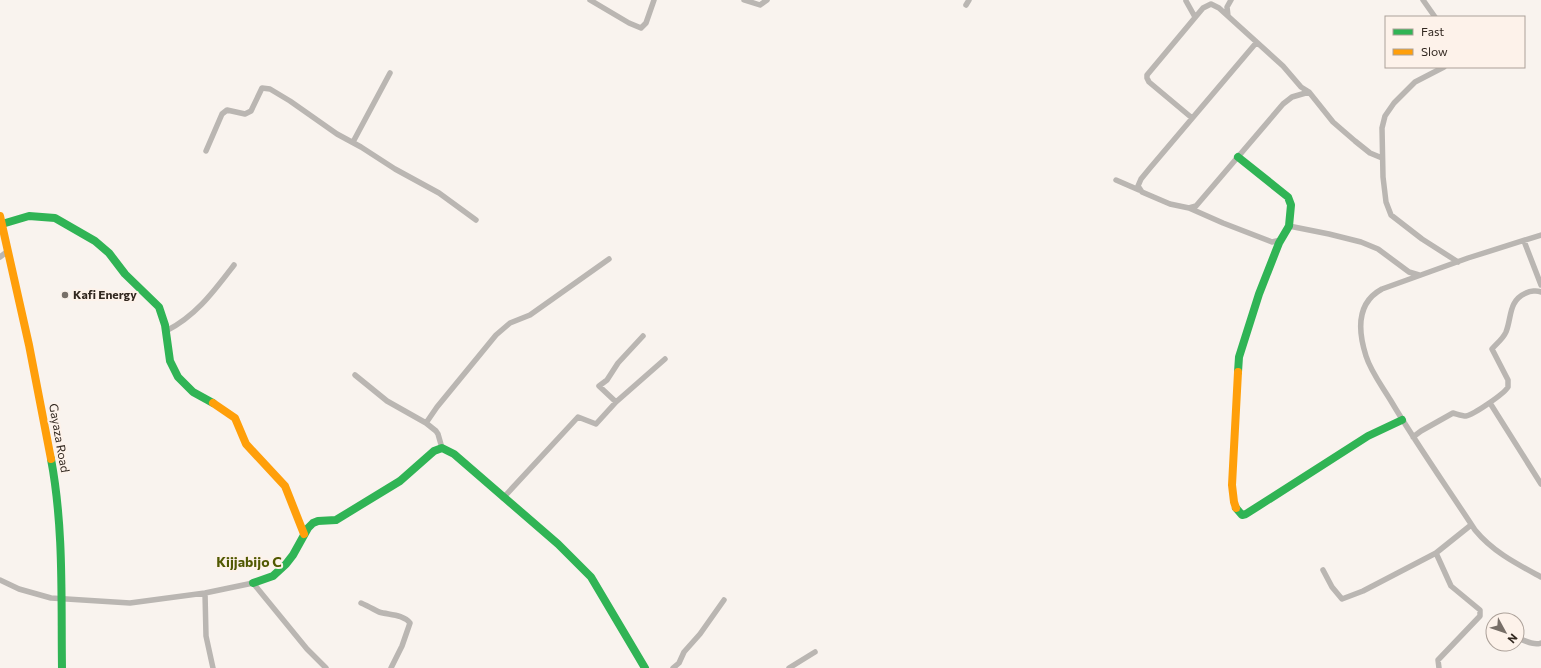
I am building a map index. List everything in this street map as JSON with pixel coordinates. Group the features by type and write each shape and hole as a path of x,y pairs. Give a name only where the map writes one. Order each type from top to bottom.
{"street":[{"path":"590,0 629,23 641,28 646,24 654,0"},
{"path":"744,0 760,5 767,0"},
{"path":"1228,16 1227,7 1231,0"},
{"path":"1423,0 1434,16"},
{"path":"1186,1 1195,17"},
{"path":"1192,118 1149,82 1147,75 1203,8 1211,4 1228,16 1282,66 1301,87 1309,92 1333,122 1354,141 1370,153 1382,158"},
{"path":"1139,190 1138,186 1141,179 1256,43"},
{"path":"1442,68 1415,82 1394,103 1385,116 1382,128 1382,158 1386,202 1391,215 1422,239 1458,262"},
{"path":"352,142 390,74"},
{"path":"206,151 222,114 227,110 245,114 251,111 262,88 270,89 337,134 395,169 439,193 476,220"},
{"path":"1189,208 1196,206 1283,104 1292,97 1309,92"},
{"path":"1238,157 1288,197 1291,205 1289,226 1281,240 1259,294 1239,357 1232,484 1234,502 1237,511 1242,514 1251,511 1368,436 1402,420"},
{"path":"1116,180 1165,202 1189,208 1223,224 1272,242 1281,240"},
{"path":"1,220 28,216 55,218 95,241 109,253 125,274 154,300 159,307 166,331 170,361 178,377 193,392 221,407 235,418 246,444 276,474 285,486 304,534"},
{"name":"Gayaza Road","path":"1,220 29,346 54,475 60,540 62,668"},
{"path":"1289,226 1329,234 1378,248 1409,272 1419,276"},
{"path":"1541,235 1390,285 1374,293 1367,300 1361,314 1362,339 1370,366 1402,420 1472,524 1483,539 1498,552 1541,577"},
{"path":"1524,240 1541,285"},
{"path":"0,257 8,251"},
{"path":"426,423 496,335 510,323 530,315 609,259"},
{"path":"166,331 181,322 199,307 234,265"},
{"path":"1413,437 1453,413 1466,416 1490,403 1505,392 1509,385 1508,380 1492,349 1505,334 1516,298 1528,292 1541,292"},
{"path":"616,402 599,386 607,380 618,362 643,336"},
{"path":"503,498 578,417 596,424 616,402 665,359"},
{"path":"355,375 387,401 426,423 438,434 442,448"},
{"path":"1490,403 1541,484"},
{"path":"0,580 19,589 51,598 130,603 205,593 253,584 273,576 282,568 293,555 304,534 313,523 318,521 336,520 392,486 434,451 442,448 454,454 503,498 558,544 591,577 645,668"},
{"path":"1323,570 1332,587 1342,599 1363,591 1436,553 1472,524"},
{"path":"1436,553 1451,586 1480,610 1480,616 1438,660 1439,668"},
{"path":"253,584 307,649 326,668"},
{"path":"205,593 207,640 213,668"},
{"path":"673,668 679,663 684,652 700,634 724,600"},
{"path":"361,603 382,613 390,613 401,617 408,620 410,623 402,646 391,668"},
{"path":"1525,641 1537,644 1541,643"},
{"path":"789,668 815,652"}],"traffic: fast":[{"path":"1238,157 1288,197 1291,205 1289,226 1279,243 1259,294 1239,357 1238,372"},
{"path":"2,224 29,216 55,218 95,241 109,253 125,274 159,307 165,325 170,361 178,377 193,392 213,403"},
{"path":"1236,508 1242,515 1246,514 1368,436 1402,420"},
{"path":"253,583 273,576 286,564 293,555 308,528 313,523 318,521 336,520 400,481 434,451 442,448 454,454 558,544 591,577 645,668"},
{"path":"51,459 60,537 62,668"}],"traffic: slow":[{"path":"0,216 29,345 51,459"},
{"path":"1236,508 1232,485 1238,372"},
{"path":"213,403 235,418 246,444 285,486 304,534"}],"place":[{"name":"Kafi Energy","path":"65,295"}],"district":[{"name":"Kijjabijo C","path":"249,562"}]}
